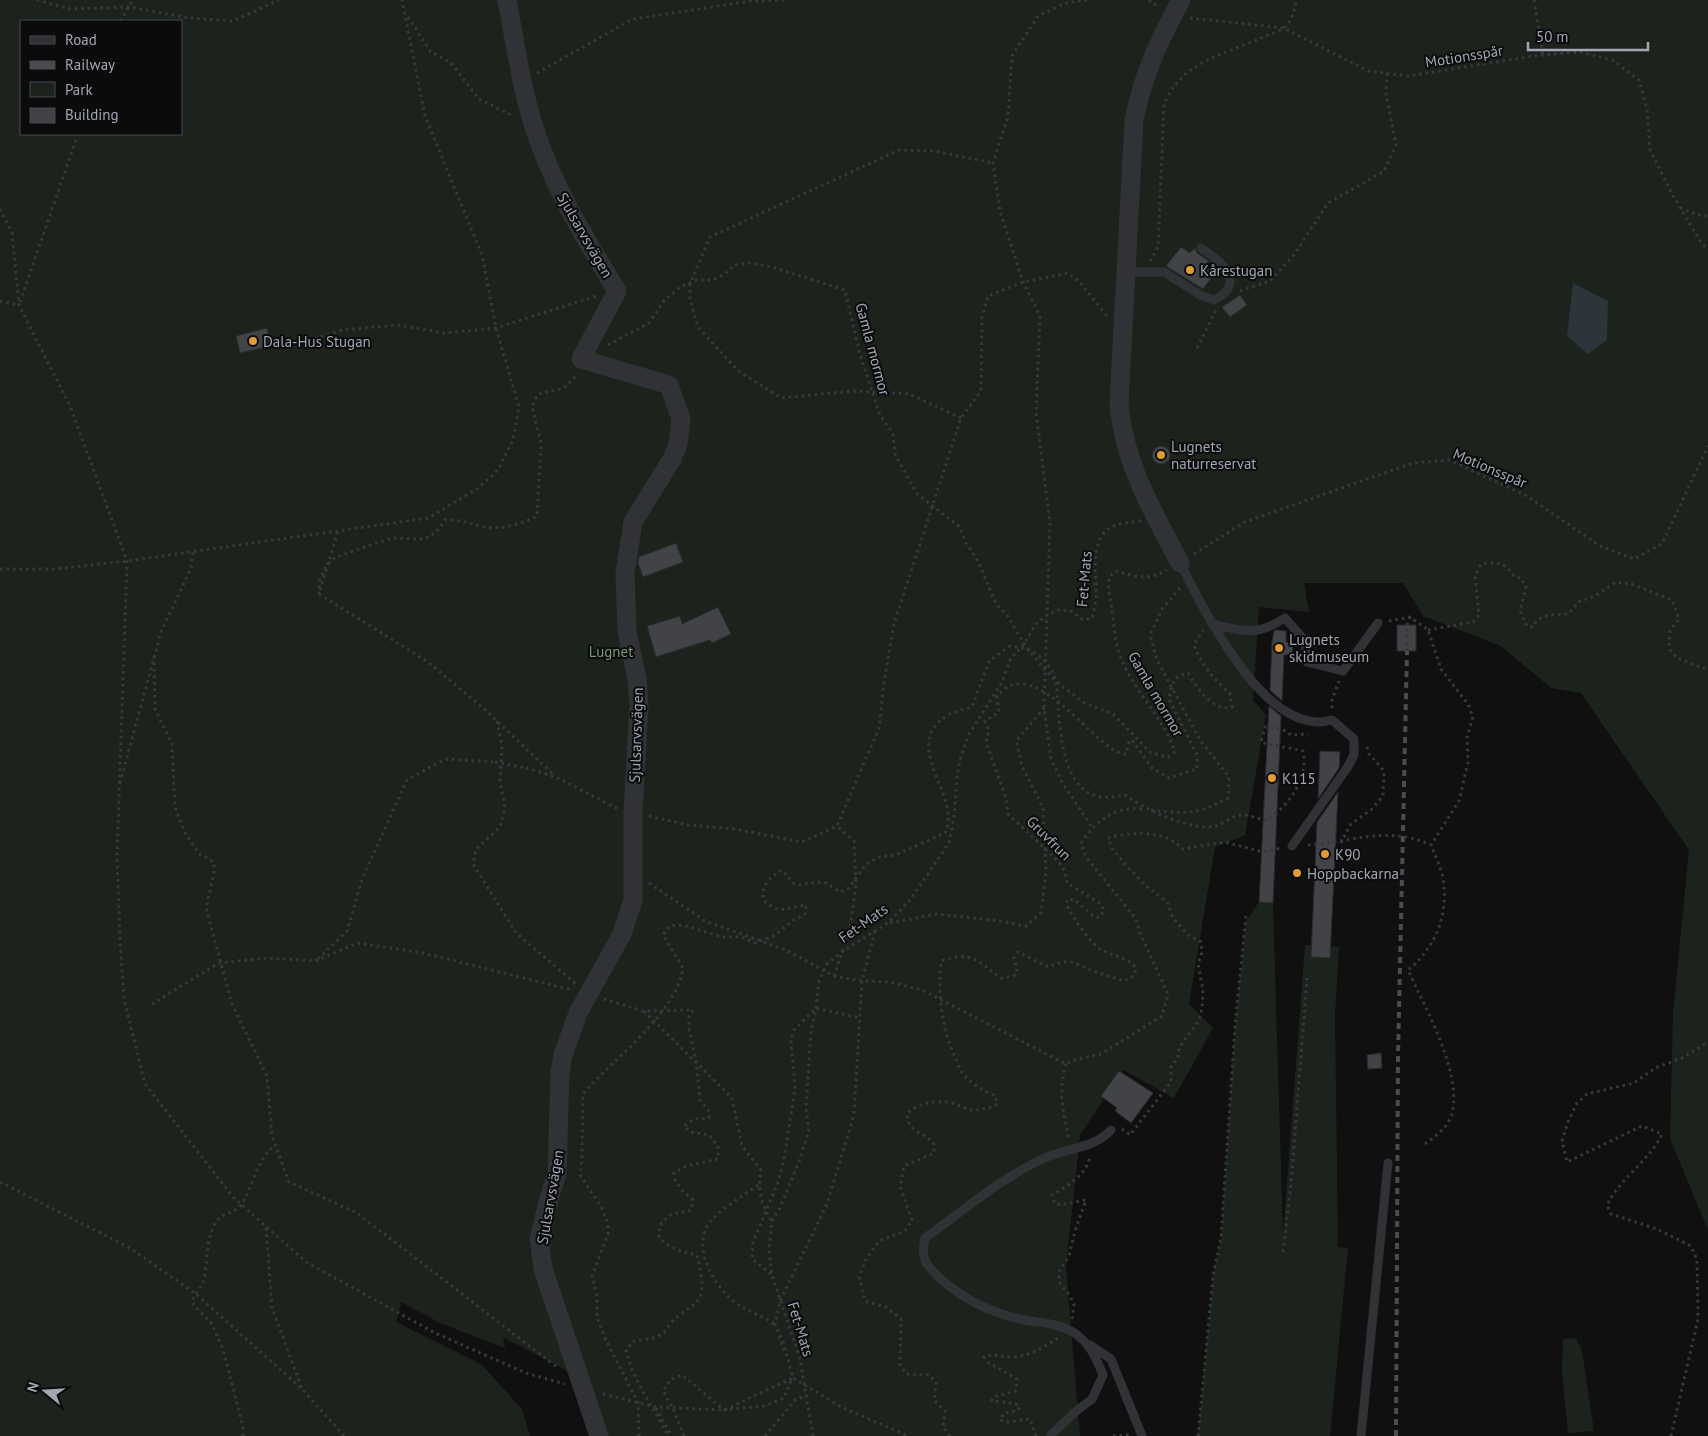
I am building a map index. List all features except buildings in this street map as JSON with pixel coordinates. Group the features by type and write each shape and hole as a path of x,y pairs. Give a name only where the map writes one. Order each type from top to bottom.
{"street":[{"name":"Sjulsarvsvägen","path":"507,0 534,127 562,197 617,291 581,359 669,385 681,419 678,444 672,459 633,522 625,573 627,631 638,679 639,705 634,812 633,900 629,917 615,948 571,1028 563,1055 560,1072 557,1174 539,1240 543,1269 599,1436"},
{"path":"1177,8 1153,53 1141,85 1134,120 1135,272 1122,334 1119,404 1120,428 1139,482 1184,570"}],"lane":[{"path":"1135,272 1164,272 1200,295 1214,300 1227,294 1230,285 1229,275 1221,262 1201,248"},
{"path":"1184,570 1218,637 1265,696 1283,712 1303,719 1325,722 1332,720 1354,739 1354,755 1292,846"},
{"path":"1212,624 1250,632 1269,628 1285,618 1305,641 1307,662 1343,671 1378,624"},
{"path":"1111,1130 1102,1140 1044,1158 1008,1179 925,1238 922,1253 928,1268 969,1300 995,1312 1024,1320 1049,1323 1072,1332 1111,1359 1142,1436"},
{"path":"1361,1436 1388,1163"},
{"path":"1050,1436 1092,1399 1103,1376 1088,1343"}],"path":[{"path":"37,0 70,8 129,7 189,18 233,21 279,0"},
{"path":"121,20 133,0"},
{"path":"0,569 56,569 127,561 428,518 477,489 498,470 514,440 519,407 496,328 482,255 425,116 402,0"},
{"path":"523,81 632,19 751,1 786,0"},
{"path":"1087,0 1066,3 1038,16 1012,56 1008,116 993,163 1000,211 1023,282 1040,316 1036,412 1050,523 1044,708 1051,759 1063,784 1092,827"},
{"path":"1135,272 1158,247 1164,105 1170,89 1183,74 1190,70 1284,28 1294,12 1296,0"},
{"path":"1534,0 1543,55"},
{"path":"1177,8 1284,28"},
{"path":"406,15 430,51 451,63 479,99 534,127"},
{"name":"Motionsspår","path":"1284,28 1368,71 1408,76 1543,55 1581,52 1612,60 1639,80 1647,109 1650,150 1680,208 1708,250"},
{"path":"1233,293 1270,281 1294,256 1328,203 1384,171 1396,144 1386,92 1387,73"},
{"path":"19,305 78,135"},
{"path":"961,418 909,394 853,391 781,398 738,370 698,327 690,299 690,284 710,237 899,150 934,151 993,163"},
{"path":"1680,208 1698,215 1708,216"},
{"path":"0,209 12,233 19,305 70,406 127,561 117,858 124,999 145,1084 232,1197 306,1262 435,1333 526,1373 656,1407 724,1410 764,1406 784,1398 792,1378 783,1341 775,1324 780,1301 827,1204 854,1115 862,981 875,930"},
{"name":"Gamla mormor","path":"606,346 649,323 664,301 679,288 696,280 712,280 725,274 734,265 750,262 772,267 808,280 827,282 845,290 860,355 872,393 880,415 893,434 895,454 903,472 917,494 932,508 960,528 966,543 978,562 996,604 1006,615 1023,646 1028,648 1045,670 1056,681 1084,702 1113,714 1151,753 1168,757 1175,752 1171,740 1147,705 1122,662 1114,631 1108,588 1109,577 1115,571 1141,578 1152,578 1184,570"},
{"path":"634,812 688,825 734,829 802,842 837,826 879,728 884,682 894,624 961,418 981,391 982,318 988,296 1023,282 1068,274 1079,280 1122,334"},
{"path":"302,342 343,330 396,325 445,334 496,328 617,291"},
{"path":"0,301 19,305"},
{"path":"1197,348 1218,306"},
{"path":"319,594 318,581 326,566 336,557 392,538 425,539 437,531 445,520 459,519 486,528 525,523 537,516 541,443 532,407 538,394 564,388 573,381 579,373 581,359"},
{"name":"Motionsspår","path":"1184,570 1192,555 1244,522 1413,463 1449,460 1527,496 1600,546 1634,559 1662,544 1708,446"},
{"name":"Fet-Mats","path":"813,1436 800,1359 772,1275 769,1249 772,1221 780,1208 800,1159 808,1131 806,1109 811,1031 819,981 823,970 843,951 888,923 910,900 948,843 961,756 969,734 1001,684 1010,660 1023,646 1035,625 1047,615 1058,610 1071,611 1083,620 1092,618 1097,592 1094,575 1099,541 1106,530 1140,520 1151,523 1158,522"},
{"path":"319,594 338,531"},
{"path":"119,789 161,632 191,568 193,551"},
{"path":"1428,630 1473,622 1479,615 1475,576 1481,564 1494,561 1507,566 1516,576 1521,578 1526,587 1520,611 1527,626 1533,627 1535,621 1540,617 1568,614 1580,601 1595,596 1616,582 1631,584 1672,600 1679,619 1670,631 1669,649 1677,658 1708,670"},
{"path":"1072,1149 1062,1112 1062,1078 1066,1064 1077,1059 1101,1054 1162,1016 1168,994 1140,933 1136,919 1086,857 1081,843 1092,827 1113,811 1145,809 1177,813 1204,811 1228,798 1229,777 1200,740 1157,660 1150,635 1184,570"},
{"path":"319,594 428,662 498,721 556,777"},
{"path":"1407,651 1407,626 1410,617"},
{"path":"1378,624 1410,617 1428,630 1441,669 1468,704 1473,717 1466,738 1468,762 1459,801 1431,845"},
{"path":"1172,687 1178,675 1188,673 1195,685 1214,705 1227,708 1232,707 1230,694 1215,680 1198,656 1194,645 1200,631 1212,624"},
{"path":"639,1436 638,1403 605,1338 597,1317 597,1296 592,1276 608,1234 608,1223 602,1208 580,1175 584,1125 582,1110 583,1094 654,1021 682,977 683,968 663,935 670,926 683,925 722,937 742,937 749,942 762,942 805,914 806,905 784,910 773,909 763,900 762,890 770,877 782,870 793,883 800,885 816,882 826,883 840,892 849,888 866,864 879,857 896,856 945,833 949,826 948,808 929,756 929,742 933,732 950,715 972,706 990,661 1010,646 1023,646"},
{"path":"1028,648 1046,659 1056,681 1063,752 1073,775 1081,787 1091,794 1104,798 1125,795 1145,809 1168,818 1206,826 1216,826 1241,814 1268,820 1290,801 1306,765 1303,751 1291,748 1281,749 1261,742 1265,727 1282,729 1291,735 1308,734 1332,720"},
{"path":"154,656 155,709 172,744 175,807 185,833 199,854 214,862 214,874 206,908 219,963 232,1004 267,1076 272,1136 289,1182 357,1212 561,1371"},
{"path":"1332,700 1343,671"},
{"name":"Gruvfrun","path":"950,1436 943,1427 945,1411 934,1400 936,1384 930,1375 906,1374 900,1364 901,1319 886,1307 865,1301 859,1277 866,1259 879,1241 904,1231 912,1220 900,1187 904,1166 934,1152 934,1144 929,1136 914,1131 907,1122 907,1114 915,1106 937,1102 954,1103 970,1110 988,1108 998,1104 994,1095 981,1090 963,1075 943,1024 939,999 941,961 960,955 974,958 1000,978 1016,975 1017,969 1014,958 1018,952 1048,968 1062,962 1072,962 1124,981 1134,976 1136,968 1130,960 1101,950 1079,926 1066,904 1068,899 1075,900 1095,917 1100,917 1104,911 1101,904 1067,883 1065,871 1044,846 1008,814 1006,798 986,742 989,731 985,721 999,712 997,696 1010,686 1029,686 1045,693 1073,713 1116,753 1126,754 1129,741 1132,740 1152,768 1169,778 1197,769 1197,755 1168,698 1172,687"},
{"path":"888,923 936,914 1002,921 1026,926 1041,913 1046,872 1043,808 1022,766 1016,741 1044,708"},
{"path":"498,721 502,746 500,781 505,808 500,827 476,849 474,864 516,933 588,994"},
{"path":"1341,843 1351,824 1372,809 1383,796 1384,771 1369,754 1366,740"},
{"path":"315,961 347,931 362,879 407,780 445,759 495,762 526,768 556,777 612,807"},
{"path":"834,976 850,929 856,878 854,841 837,826"},
{"path":"1263,852 1292,846 1341,843 1389,834 1419,840 1431,845 1443,877 1445,908 1435,939 1424,957 1408,970 1440,1043 1452,1078 1453,1110 1441,1133 1425,1144"},
{"path":"634,872 705,921 786,950 834,976 898,984 922,990 1066,1064"},
{"path":"1198,1436 1213,1276 1221,1238 1235,1026 1246,915"},
{"path":"152,1004 219,963 268,958 315,961 358,943 423,954 588,994 643,1011 693,1010 689,1017 689,1029 696,1061 700,1100 708,1110 709,1118 694,1119 684,1126 690,1132 709,1135 718,1148 718,1159 686,1166 674,1173 674,1180 680,1189 693,1200 691,1210 670,1215 660,1225 659,1238 669,1246 687,1254 696,1254 700,1261 703,1289 700,1300 680,1314 658,1337 632,1342 626,1351 639,1388 668,1436"},
{"path":"1282,1252 1292,1184 1306,978"},
{"path":"772,1275 752,1259 753,1242 777,1186 790,1127 795,1088 791,1042 793,1031 816,1008 860,1018"},
{"path":"643,1011 732,1098 742,1146 761,1170 758,1185 765,1212 772,1221"},
{"path":"1671,1436 1698,1319 1697,1260 1691,1246 1657,1229 1610,1214 1607,1205 1614,1192 1657,1145 1662,1134 1642,1126 1567,1162 1562,1141 1577,1103 1587,1094 1634,1083 1655,1068 1682,1058 1708,1042"},
{"path":"243,1436 243,1426 223,1349 212,1324 192,1303 203,1282 210,1237 216,1223 224,1214 237,1209 241,1204 256,1171 271,1148 276,1145"},
{"path":"0,1182 130,1248 196,1294 302,1390 344,1436"},
{"path":"758,1185 721,1212 707,1226 704,1245 706,1264 713,1280 741,1307 775,1324"},
{"path":"266,1227 272,1308 302,1390"},
{"path":"684,1436 673,1408 663,1390 670,1380 682,1375 724,1410"},
{"path":"792,1378 841,1407 908,1436"},
{"path":"724,1410 792,1378"},
{"path":"765,1436 789,1405 795,1400 806,1396"},
{"path":"656,1407 672,1436"},
{"path":"1030,1419 1036,1436"}],"green space":[{"name":"Lugnet","path":"0,0 1708,0 1708,1230 1670,1139 1673,1013 1689,850 1581,693 1551,688 1501,646 1423,616 1403,583 1304,583 1309,612 1259,607 1253,700 1266,715 1245,835 1215,847 1189,1004 1213,1028 1174,1098 1123,1070 1080,1135 1066,1267 1080,1436 596,1436 570,1374 562,1368 503,1337 505,1348 440,1323 401,1302 396,1322 481,1364 522,1409 530,1436 0,1436"},
{"path":"1259,902 1273,903 1283,1237 1305,945 1339,947 1335,1015 1338,1247 1348,1248 1330,1436 1198,1436 1213,1276 1221,1238 1235,1026 1246,921"},
{"path":"1576,1338 1582,1351 1594,1431 1568,1433 1562,1372 1563,1339"}],"shaded area":[{"path":"1573,283 1608,301 1607,340 1588,354 1567,336"}],"railway":[{"path":"1396,1436 1398,1056 1407,651"}],"place":[{"name":"Kårestugan","path":"1190,270"},
{"name":"Dala-Hus Stugan","path":"253,341"},
{"name":"Lugnets naturreservat","path":"1161,455"},
{"name":"Lugnets skidmuseum","path":"1279,648"},
{"name":"K115","path":"1272,778"},
{"name":"K90","path":"1325,854"},
{"name":"Hoppbackarna","path":"1297,873"}]}
